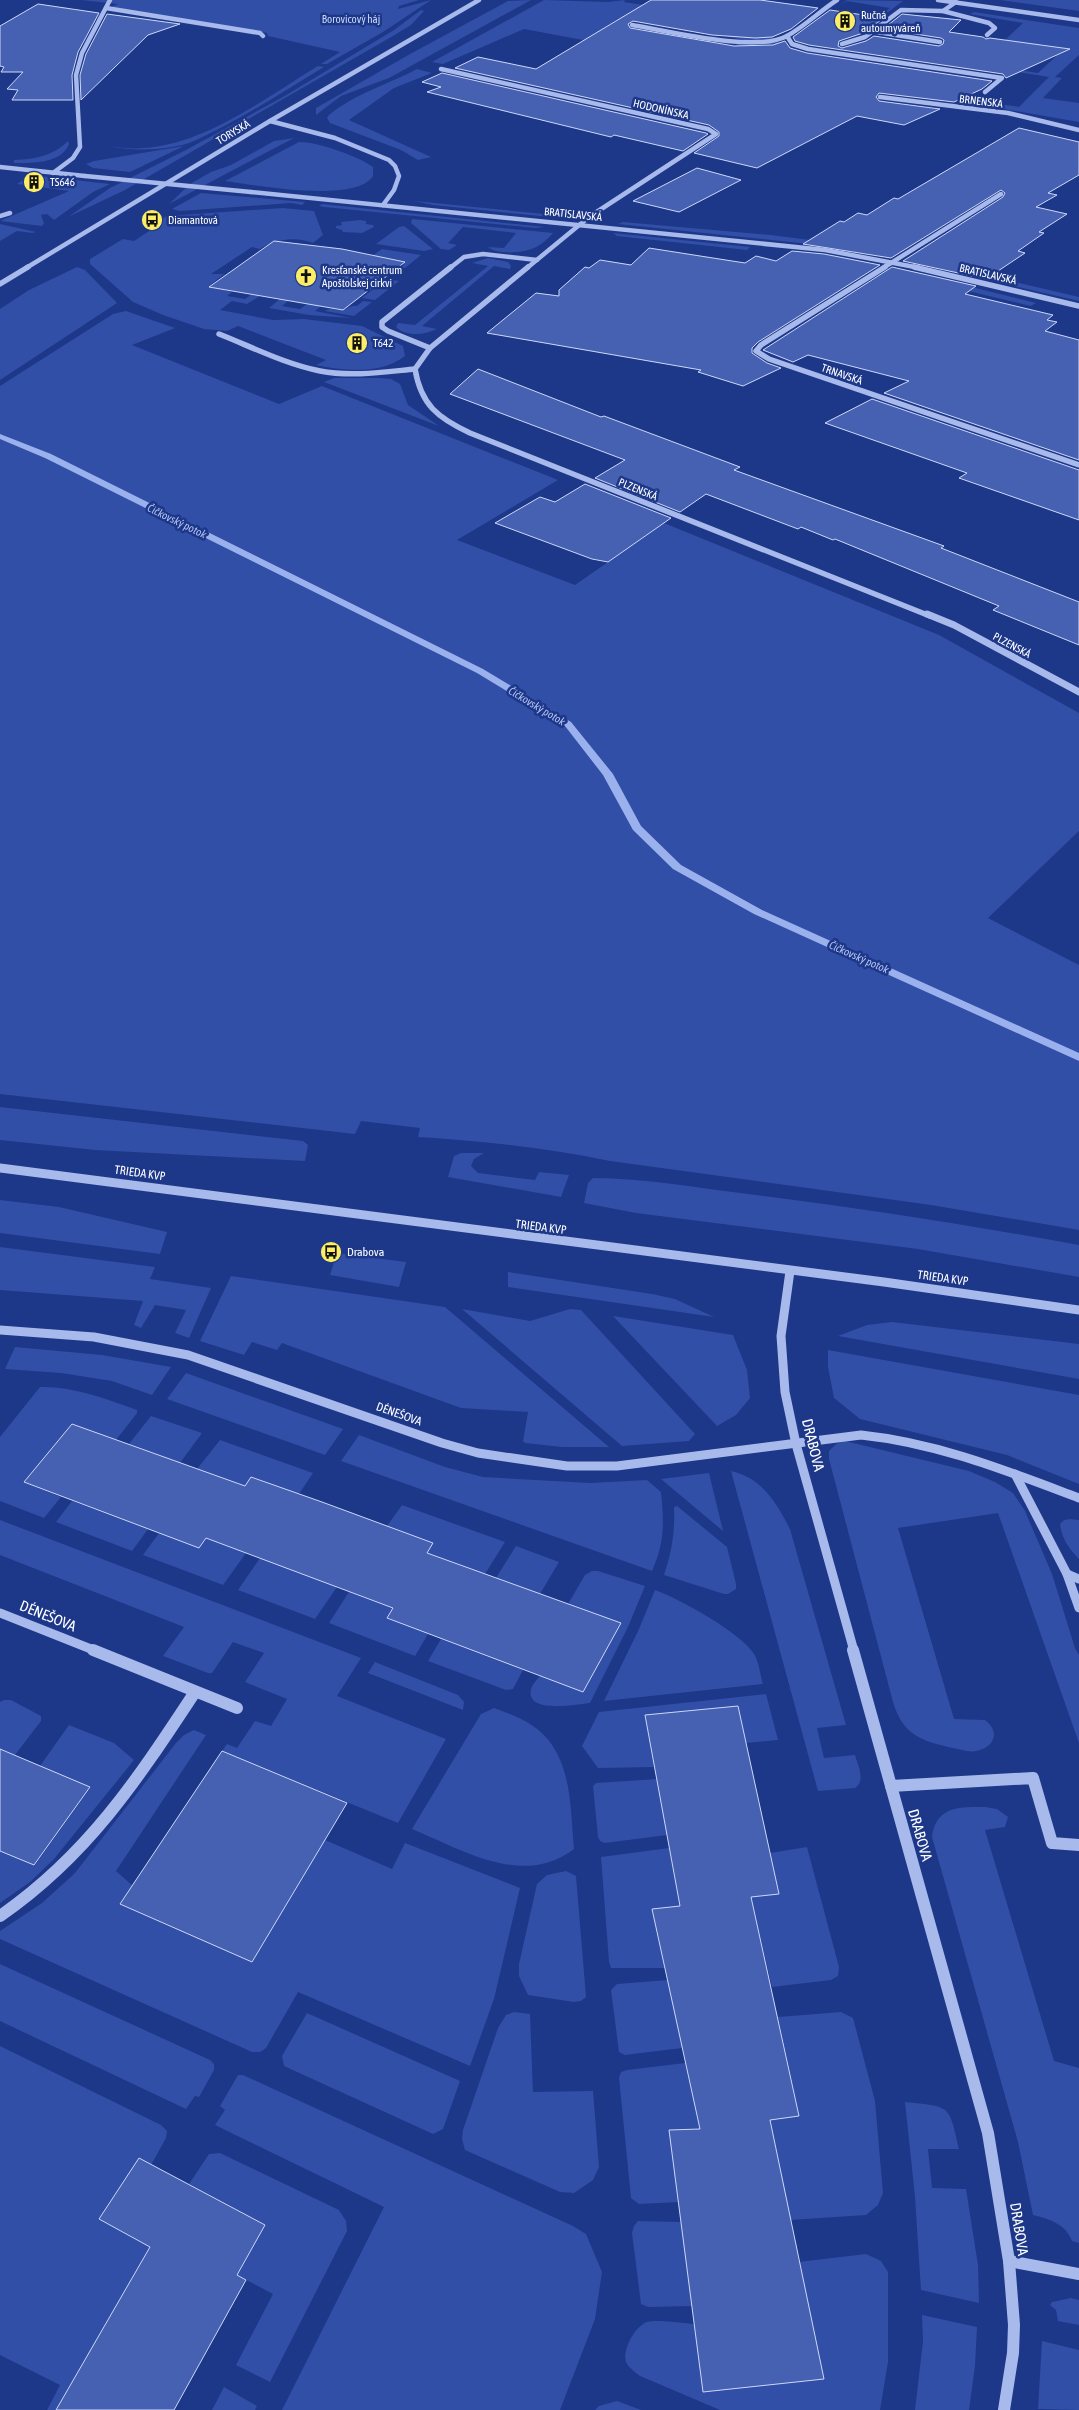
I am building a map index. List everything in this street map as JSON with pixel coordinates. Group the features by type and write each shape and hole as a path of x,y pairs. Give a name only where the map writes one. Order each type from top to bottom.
{"street":[{"path":"53,173 73,158 80,147 76,75 82,53 110,0"},
{"name":"TORYSKÁ","path":"0,284 270,122 479,0"},
{"path":"632,25 740,41 776,39 787,36 837,0"},
{"path":"938,0 957,1 1079,20"},
{"path":"943,11 957,1"},
{"path":"106,8 122,9 260,33 263,36"},
{"path":"842,44 865,37 901,10 916,9 943,11 990,23 995,28 988,35"},
{"path":"871,31 940,42"},
{"path":"787,36 792,44 808,49 1002,78 985,92"},
{"name":"HODONÍNSKA","path":"441,69 715,132 713,137 579,225"},
{"name":"BRNENSKÁ","path":"880,97 1008,114 1079,130"},
{"path":"270,122 335,138 389,160 398,170 399,176 394,190 383,205"},
{"name":"BRATISLAVSKÁ","path":"0,167 826,250 893,262 1079,306"},
{"path":"893,262 1001,194"},
{"path":"0,216 10,213"},
{"path":"219,334 310,368 340,373 415,369 430,348 579,225"},
{"path":"430,348 384,329 382,322 462,259 470,255 492,254 537,260"},
{"name":"TRNAVSKÁ","path":"893,262 761,345 756,351 759,354 1079,465"},
{"name":"PLZENSKÁ","path":"415,369 421,398 430,409 463,430 954,625 1079,692"},
{"name":"TRIEDA KVP","path":"0,1168 884,1282 1079,1310"},
{"name":"DRABOVA","path":"790,1271 781,1336 785,1392 796,1444 988,2133 1009,2261 1013,2344 1004,2410"},
{"name":"DÉNEŠOVA","path":"0,1330 94,1338 188,1355 245,1373 442,1443 478,1453 522,1460 567,1466 617,1466 861,1435 883,1436 926,1445 1015,1474 1079,1498"},
{"path":"1015,1474 1068,1574 1079,1608"},
{"path":"1068,1574 1079,1579"},
{"name":"DÉNEŠOVA","path":"0,1614 237,1708"},
{"path":"0,1916 27,1900 71,1860 128,1789 195,1692"},
{"path":"891,1786 1033,1778 1052,1843 1079,1845"},
{"path":"1009,2261 1079,2274"}],"green space":[{"name":"Borovicový háj","path":"81,0 419,0 399,6 398,9 431,0 383,32 327,64 321,64 340,52 268,36 267,33 111,7 118,4"},
{"path":"531,0 389,78 341,96 316,115 316,108 508,1"},
{"path":"544,0 608,2 625,0 624,2 643,5 630,13 660,17 673,9 751,20 736,30 780,33 766,40 748,40 714,33 721,28 642,17 635,22 618,19 594,35 684,48 682,50 722,54 741,42 775,41 784,44 753,45 744,51 734,51 721,57 730,61 717,70 719,75 663,55 524,29 443,64 432,62"},
{"path":"847,0 903,1 857,35 806,43 799,40 800,32 832,10 834,10 810,28 856,34 890,8 847,1 840,5"},
{"path":"1000,0 1079,0 1079,11"},
{"path":"421,10 424,11 411,25 393,36 125,190 68,217 110,188 186,150 283,97 394,30"},
{"path":"974,12 1079,28 1079,55 1055,77 1062,78 1043,98 1079,103 1079,122 975,104 978,101 1019,107 1049,77 1011,71 1013,69 1038,73 1065,48 1005,40 1023,23 970,14"},
{"path":"318,66 324,67 244,115 194,141 152,149 129,149 110,146 138,148 166,145 193,137 245,112"},
{"path":"417,69 432,73 394,88 349,120 431,157 418,160 401,150 330,123 327,118 339,107 361,95"},
{"path":"294,138 169,204 190,184 211,172 231,165 274,141"},
{"path":"68,141 69,144 65,151 53,159 14,163 14,160 36,158 50,153"},
{"path":"299,142 327,147 358,158 373,167 373,176 363,184 347,189 326,191 280,189 225,181"},
{"path":"184,146 130,172 93,168 86,164 94,161"},
{"path":"31,175 110,184 93,192 54,220 47,214 41,215 44,223 42,226 0,221 69,191 17,184"},
{"path":"201,193 305,202 302,205 291,203 180,211 172,209"},
{"path":"414,201 564,216 550,217 433,205"},
{"path":"322,204 545,227 536,228 319,206"},
{"path":"283,208 314,211 323,235 313,243 292,239 272,243 260,249 252,247 211,274 224,274 209,286 232,292 227,296 245,299 252,294 260,296 247,304 232,301 220,310 273,320 304,319 362,326 403,346 405,356 395,362 374,369 350,370 316,365 326,360 238,326 227,331 204,329 133,302 90,264 90,259 123,239 134,241 163,222 158,221 167,216"},
{"path":"412,219 553,233 544,242 529,250 504,252 492,250 488,247 504,248 516,233 463,227 448,243 457,245 449,250 441,249 411,223"},
{"path":"366,221 366,224 373,225 374,227 362,233 343,232 336,228 336,226 342,225 341,222"},
{"path":"623,222 771,235 841,244 819,245 618,224"},
{"path":"0,224 36,232 17,231 0,241"},
{"path":"404,226 433,249 424,251 376,244 399,227"},
{"path":"613,233 750,247 747,250 617,236"},
{"path":"382,249 421,255 405,268 400,268 404,265 403,262 372,256"},
{"path":"488,258 508,262 511,266 510,269 494,266 422,326 437,329 427,333 410,334 396,327 398,323 415,325 488,266 472,263"},
{"path":"77,267 85,270 117,303 0,380 0,309 29,290"},
{"path":"963,270 1079,297 1079,301 958,273"},
{"path":"893,273 915,273 1036,303 1031,306"},
{"path":"386,279 399,281 375,300 362,298"},
{"path":"280,299 288,301 282,306 300,309 307,304 321,306 315,311 351,318 309,315 269,308"},
{"path":"363,301 372,302 354,316 325,311 330,309 343,310 357,306"},
{"path":"126,311 175,328 132,345 279,404 322,386 558,480 457,540 575,585 664,523 939,635 1079,713 1079,831 988,918 1079,965 1079,1230 931,1205 610,1161 539,1149 418,1137 420,1128 361,1121 355,1134 0,1094 0,386 113,314"},
{"path":"334,378 391,379 400,384 408,405 439,426 324,382"},
{"path":"0,1107 303,1141 308,1145 305,1161 95,1150 0,1140"},
{"path":"461,1153 484,1153 474,1159 471,1166 478,1173 535,1180 539,1172 569,1175 561,1197 448,1177 454,1156"},
{"path":"593,1178 651,1181 831,1205 1079,1245 1079,1277 918,1249 636,1213 584,1203 588,1183"},
{"path":"0,1200 59,1207 167,1232 160,1254 0,1233"},
{"path":"0,1247 155,1267 150,1279 211,1288 189,1338 175,1333 186,1310 155,1305 141,1328 134,1325 143,1301 0,1290"},
{"path":"337,1253 406,1262 399,1287 330,1275"},
{"path":"508,1272 675,1299 714,1317 508,1287"},
{"path":"231,1276 445,1307 609,1447 562,1447 525,1443 523,1441 528,1412 461,1408 282,1343 277,1350 252,1342 244,1355 200,1341"},
{"path":"462,1309 530,1321 570,1309 581,1310 695,1434 689,1441 622,1446"},
{"path":"613,1316 733,1335 747,1370 750,1398 736,1415 717,1426"},
{"path":"892,1322 1079,1344 1079,1379 838,1336 867,1325"},
{"path":"15,1347 102,1355 171,1367 152,1395 112,1381 61,1373 5,1369"},
{"path":"828,1350 1079,1395 1079,1484 1007,1455 860,1419 834,1398 828,1367"},
{"path":"186,1373 343,1429 325,1455 167,1399"},
{"path":"40,1387 77,1391 137,1410 137,1413 116,1440 72,1424 24,1482 61,1497 44,1518 0,1501 0,1437"},
{"path":"151,1416 202,1433 180,1463 129,1444"},
{"path":"359,1435 445,1467 483,1477 590,1483 647,1480 661,1492 663,1513 661,1541 652,1571 341,1461"},
{"path":"220,1440 313,1473 299,1494 252,1477 245,1486 197,1469"},
{"path":"845,1441 969,1471 995,1482 1013,1493 1025,1511 1052,1574 1075,1648 1079,1655 1079,1743 998,1513 898,1528 954,1719 985,1720 993,1729 993,1739 987,1747 967,1751 923,1739 915,1735 902,1722 893,1702 829,1459 829,1451 836,1444"},
{"path":"731,1471 742,1474 760,1485 767,1492 790,1529 846,1725 817,1728 824,1758 855,1755 861,1777 855,1788 818,1791"},
{"path":"709,1473 723,1531 661,1479"},
{"path":"72,1501 148,1529 132,1551 56,1522"},
{"path":"402,1505 505,1542 485,1574 427,1553 433,1543 387,1526"},
{"path":"677,1506 727,1547 736,1589 728,1594 724,1594 664,1575 672,1541 674,1507"},
{"path":"0,1520 361,1658 337,1696 446,1739 398,1823 222,1751 227,1744 237,1748 255,1721 271,1726 287,1699 245,1682 264,1653 233,1642 212,1673 163,1656 184,1627 0,1555"},
{"path":"1064,1520 1079,1520 1079,1559 1066,1543 1062,1534 1060,1524"},
{"path":"159,1533 199,1548 206,1538 246,1553 223,1585 143,1555"},
{"path":"516,1546 559,1562 540,1594 496,1578"},
{"path":"260,1558 337,1587 315,1619 238,1590"},
{"path":"592,1571 598,1571 645,1586 628,1627 590,1703 554,1706 536,1702 531,1697 531,1689 540,1676 583,1692 621,1623 568,1604 585,1575"},
{"path":"655,1590 694,1608 723,1626 747,1645 756,1657 763,1684 604,1701 639,1629"},
{"path":"349,1592 393,1608 387,1618 428,1634 415,1656 329,1623"},
{"path":"441,1639 523,1670 513,1689 506,1690 428,1661"},
{"path":"375,1662 458,1695 464,1702 463,1710 368,1673"},
{"path":"766,1694 778,1740 746,1743 738,1706 645,1715 654,1767 598,1768 582,1746 599,1712"},
{"path":"11,1700 41,1716 41,1721 15,1755 0,1749 0,1702"},
{"path":"494,1708 519,1718 533,1726 546,1737 556,1751 562,1766 570,1799 574,1849 554,1860 534,1865 493,1862 412,1829 481,1714"},
{"path":"69,1725 114,1743 134,1760 54,1859 30,1882 0,1903 0,1851 35,1865 90,1788 40,1766"},
{"path":"194,1730 206,1735 116,1871 133,1886 120,1904 252,1962 325,1840 392,1869 405,1843 520,1888 494,1999 470,2066 298,1992 266,2048 260,2052 252,2052 0,1939 0,1931 42,1903 75,1873 176,1743 184,1735"},
{"path":"657,1779 667,1835 605,1843 600,1841 593,1786 596,1783"},
{"path":"966,1807 997,1809 1008,1817 1005,1827 985,1830 1054,2061 1079,2068 1079,2243 1072,2241 1066,2230 1061,2226 1045,2218 1033,2215 1018,2142 932,1837 938,1819 950,1810"},
{"path":"807,1847 839,1967 838,1976 831,1980 772,1987 751,1897 779,1894 770,1853"},
{"path":"669,1848 680,1906 652,1909 665,1968 611,1968 601,1857"},
{"path":"566,1871 576,1876 586,1997 581,2001 574,2002 528,1995 519,1976 519,1964 537,1884 547,1875"},
{"path":"0,1964 210,2060 214,2064 214,2070 199,2097 195,2096 186,2109 0,2021"},
{"path":"668,1980 682,2048 625,2055 619,2052 611,1990 617,1984"},
{"path":"514,2012 530,2014 533,2092 593,2091 599,2167 593,2180 574,2193 560,2192 465,2150 462,2139 463,2130 498,2028 506,2015"},
{"path":"841,2012 853,2018 875,2101 883,2193 878,2205 866,2215 790,2220 770,2120 799,2115 778,2017"},
{"path":"307,2013 460,2081 443,2129 433,2134 284,2066 282,2056"},
{"path":"0,2046 161,2125 167,2131 166,2138 151,2165 139,2158 99,2219 150,2247 58,2407 63,2410 47,2410 60,2385 0,2355"},
{"path":"685,2063 700,2129 670,2130 679,2202 639,2204 631,2198 619,2078 621,2072 627,2070"},
{"path":"238,2075 243,2075 573,2226 586,2234 602,2272 595,2319 560,2410 282,2410 384,2207 215,2125 225,2110 220,2106"},
{"path":"905,2102 940,2107 946,2110 953,2123 959,2149 928,2149 932,2188 966,2189 978,2265 979,2303 921,2290 915,2197"},
{"path":"220,2153 339,2210 346,2221 347,2231 270,2382 236,2365 273,2294 237,2275 265,2225 189,2184 209,2154"},
{"path":"638,2221 681,2222 692,2306 648,2307 641,2304 632,2233"},
{"path":"866,2254 881,2261 888,2272 888,2362 880,2410 720,2410 640,2376 626,2362 626,2351 630,2339 642,2324 657,2321 694,2324 704,2392 824,2379 798,2262"},
{"path":"1071,2298 1079,2300 1079,2325 1058,2321 1056,2310 1050,2305 1052,2302"},
{"path":"922,2315 977,2327 975,2366 969,2410 915,2410 923,2341"},
{"path":"1042,2341 1079,2350 1079,2410 1038,2409"},
{"path":"224,2387 257,2406 255,2410 212,2410"},
{"path":"617,2401 641,2410 595,2410 599,2406"}],"building":[{"path":"651,0 760,0 818,8 791,29 772,37 755,38 712,35 633,21 628,24 630,28 734,46 773,45 785,41 790,48 807,53 992,81 982,89 954,102 879,93 876,97 879,101 940,109 904,125 857,116 757,168 694,153 719,136 719,132 709,125 455,68 478,57 536,69"},
{"path":"38,4 99,13 78,52 72,75 73,100 12,100 18,90 7,89 23,72 1,72 4,67 0,66 0,26"},
{"path":"830,10 884,18 863,33 839,41 838,46 842,48 866,41 874,36 939,46 943,44 944,40 941,38 883,29 902,14 961,20 949,32 986,39 1070,49 1006,78 1003,74 809,45 795,41 793,37"},
{"path":"107,14 180,24 148,35 81,100 80,75 86,54"},
{"path":"442,73 708,134 683,151 614,135 611,137 427,92 441,87 422,82"},
{"path":"1019,128 1079,142 1079,175 1048,193 1057,195 1036,207 1067,214 1039,232 1044,233 1018,251 1025,253 986,279 903,261 1003,197 1005,193 1001,190 891,258 803,244 840,221 844,222 858,213 867,215 894,198 898,199"},
{"path":"697,168 741,180 679,212 633,201"},
{"name":"Kresťanské centrum Apoštolskej cirkvi","path":"274,241 342,249 405,262 343,310 209,287"},
{"path":"649,248 745,263 756,256 776,261 792,251 824,254 880,265 758,342 752,348 752,353 767,363 781,368 743,386 698,372 701,370 487,333 536,293 559,296 559,290 585,267 589,268 600,260 631,265"},
{"path":"892,267 976,286 965,294 1053,315 1047,320 1057,322 1045,331 1079,340 1079,460 884,393 909,381 808,355 793,362 763,350"},
{"path":"478,369 601,417 604,416 740,467 734,470 944,546 941,548 1079,602 1079,645 993,610 999,606 835,539 833,540 801,527 798,529 706,494 680,512 595,478 625,460 450,394"},
{"path":"872,399 1079,470 1079,520 959,478 967,473 825,423"},
{"path":"585,484 671,518 608,562 592,559 495,523 540,497 555,502"},
{"path":"72,1424 245,1486 251,1477 322,1502 433,1543 427,1553 621,1623 583,1692 387,1618 393,1608 206,1538 199,1548 24,1482"},
{"path":"738,1706 779,1894 751,1897 799,2116 770,2120 824,2379 703,2392 669,2130 700,2129 652,1909 680,1906 645,1715"},
{"path":"0,1749 90,1787 34,1865 0,1851"},
{"path":"222,1751 347,1803 252,1962 120,1904"},
{"path":"139,2158 265,2225 237,2275 246,2280 174,2410 56,2410 150,2247 99,2219"}],"waterway":[{"name":"Čičkovský potok","path":"0,436 48,456 480,671 568,724 608,774 637,828 677,867 758,912 1079,1057"}],"place":[{"name":"Ručná autoumyváreň","path":"845,21"},
{"name":"TS646","path":"34,182"},
{"name":"Diamantová","path":"152,220"},
{"name":"Kresťanské centrum Apoštolskej cirkvi","path":"306,276"},
{"name":"T642","path":"357,343"},
{"name":"Drabova","path":"331,1252"}]}
